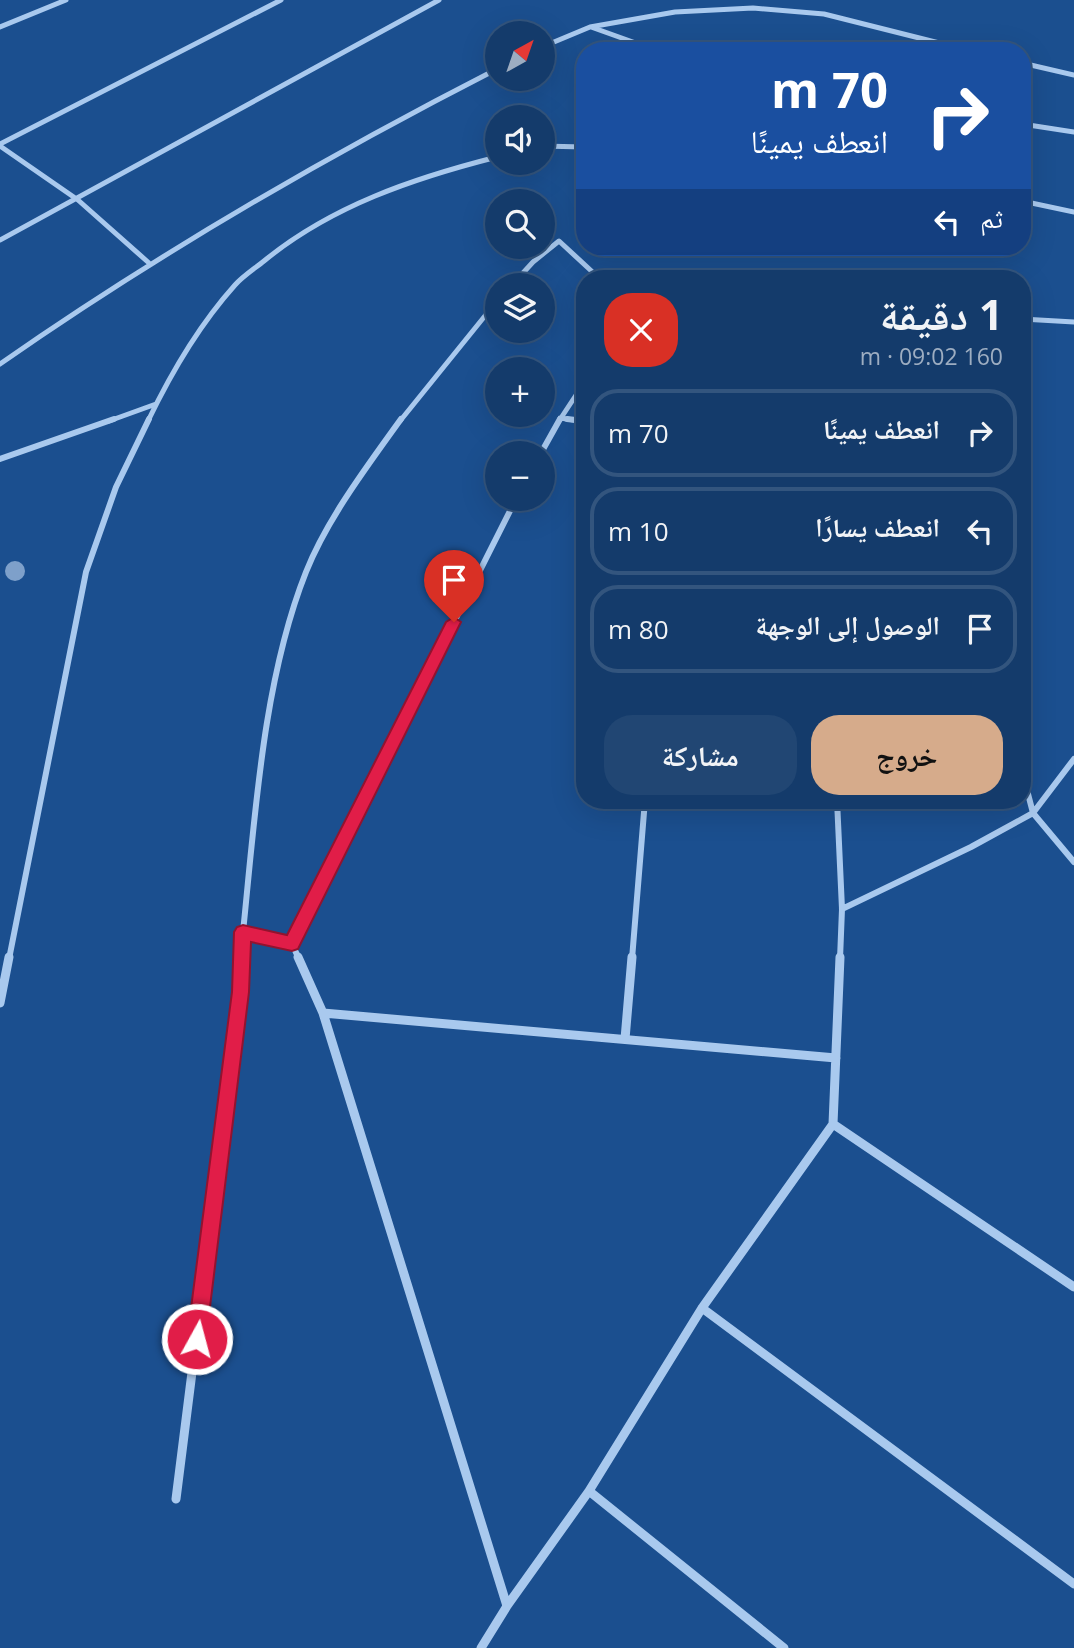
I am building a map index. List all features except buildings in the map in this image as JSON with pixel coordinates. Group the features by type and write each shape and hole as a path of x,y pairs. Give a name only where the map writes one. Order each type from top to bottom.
{"street":[{"path":"0,27 66,0"},
{"path":"149,263 78,200 0,145 281,0"},
{"path":"0,240 78,200 439,0"},
{"path":"704,0 711,10"},
{"path":"555,42 590,27 675,12 753,8 824,14 935,42"},
{"path":"590,27 633,42"},
{"path":"1031,65 1074,75"},
{"path":"0,364 149,263 284,182 485,75"},
{"path":"1031,125 1074,132"},
{"path":"555,146 576,147"},
{"path":"0,1003 86,572 116,487 156,404 195,337 236,284 287,242 365,199 485,160"},
{"path":"1031,203 1074,212"},
{"path":"523,273 559,241 590,270"},
{"path":"177,1499 240,992 243,932 262,752 302,581 331,523 374,456 446,358 485,314"},
{"path":"1031,320 1074,322"},
{"path":"548,441 576,395"},
{"path":"0,459 156,404"},
{"path":"560,418 576,420"},
{"path":"292,944 510,511"},
{"path":"842,909 971,847 1033,813 1074,759"},
{"path":"1031,805 1033,813 1074,862"},
{"path":"625,1039 644,809"},
{"path":"481,1648 507,1606 589,1491 702,1308 833,1124 842,909 837,809"},
{"path":"243,932 292,944"},
{"path":"292,944 324,1013 507,1606"},
{"path":"324,1013 836,1058"},
{"path":"833,1124 1074,1287"},
{"path":"702,1308 1074,1584"},
{"path":"589,1491 783,1648"}],"route":[{"path":"197,1339 240,992 243,932 292,944 454,622"}]}
